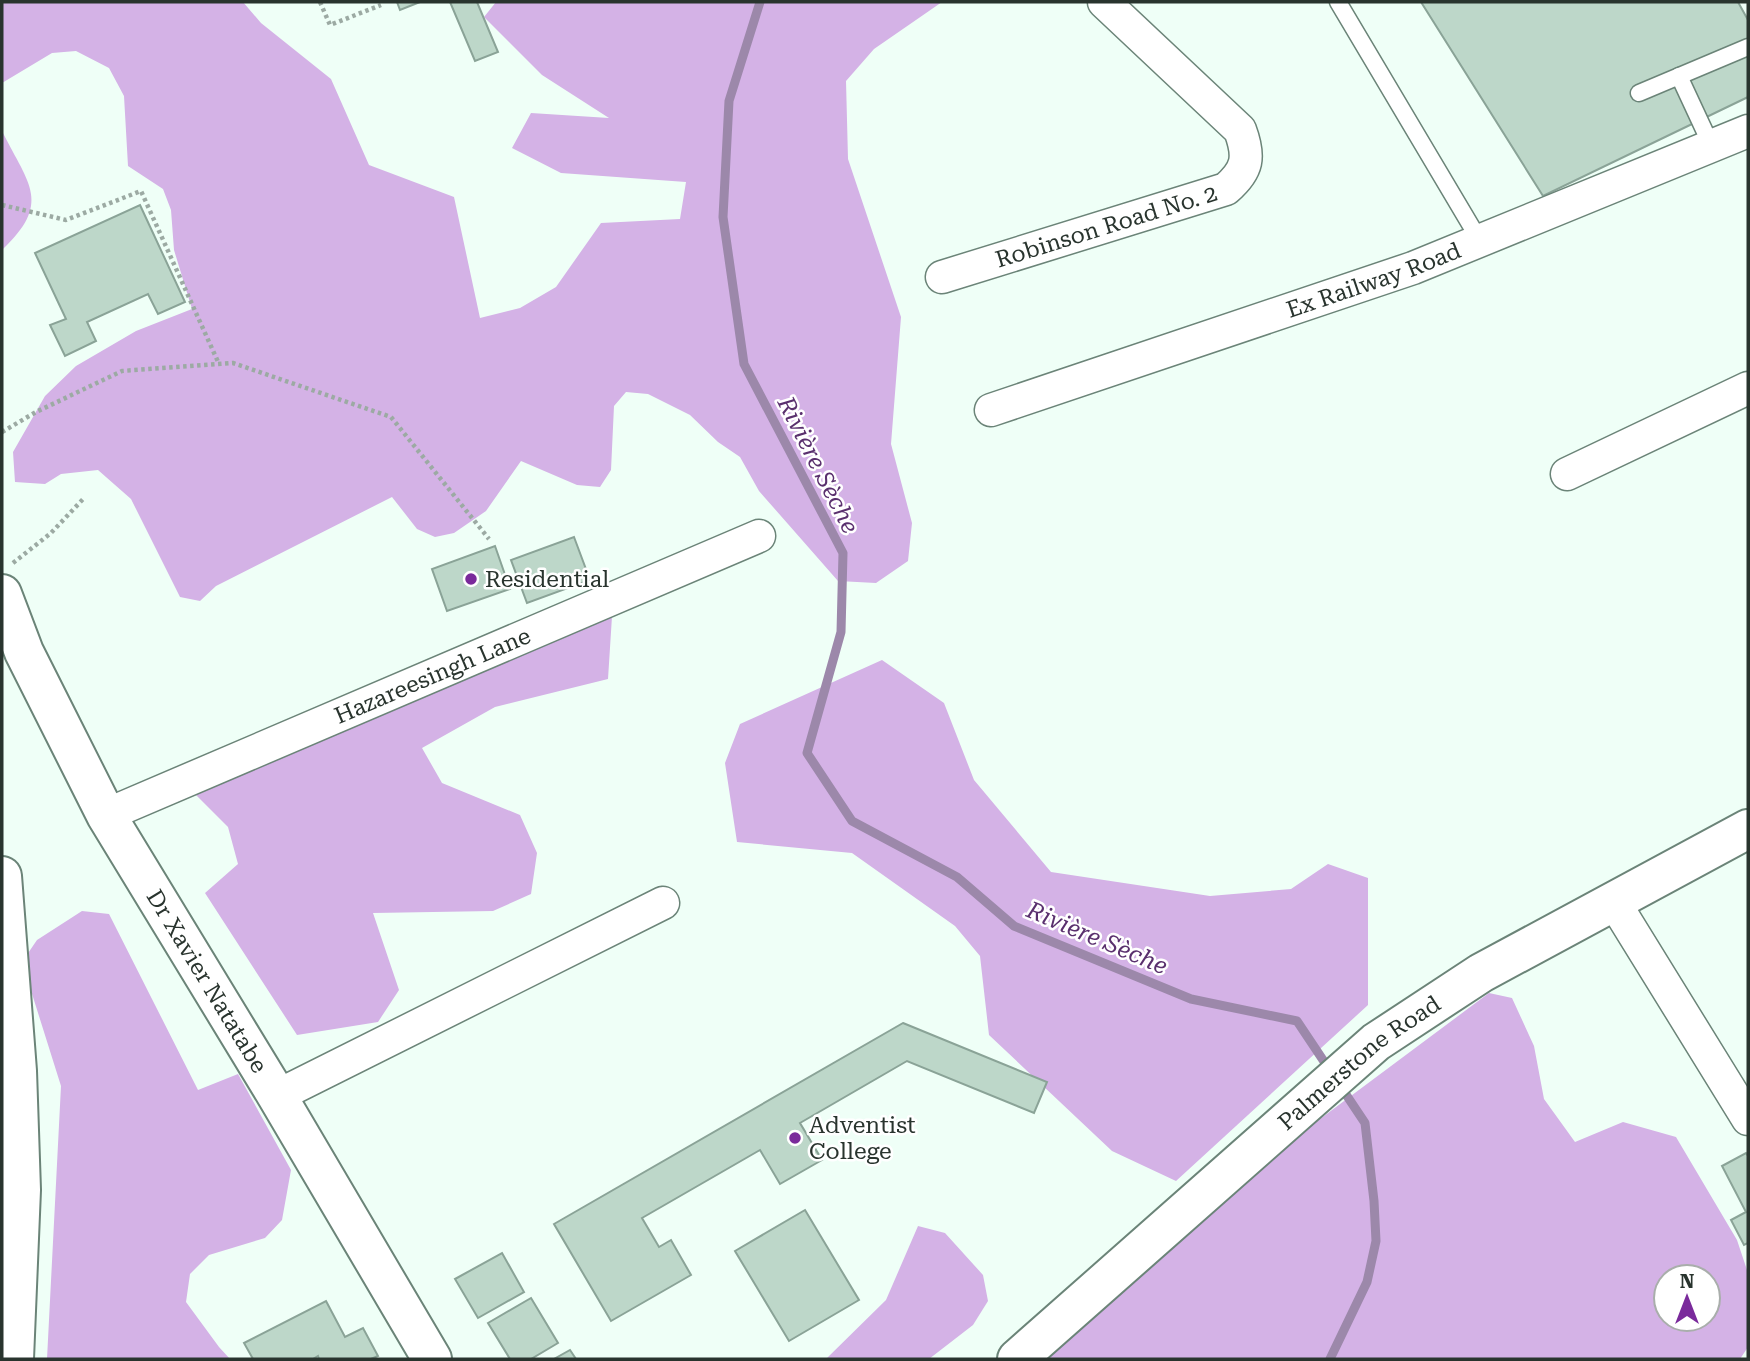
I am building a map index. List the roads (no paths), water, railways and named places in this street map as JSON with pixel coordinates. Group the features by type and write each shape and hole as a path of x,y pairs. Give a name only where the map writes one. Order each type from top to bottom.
{"main road":[{"name":"Dr Xavier Natatabe","path":"7,579 24,652 106,816 277,1096 432,1359"},
{"name":"Palmerstone Road","path":"1017,1359 1376,1042 1481,973 1748,829"},
{"path":"2,876 17,1071 21,1190 15,1359"}],"street":[{"name":"Robinson Road No. 2","path":"942,276 1226,189 1239,178 1246,164 1246,146 1240,130 1104,2"},
{"name":"Ex Railway Road","path":"991,410 1413,268 1748,131"},
{"path":"1567,474 1748,388"},
{"name":"Hazareesingh Lane","path":"106,816 759,536"},
{"path":"1614,902 1748,1119"},
{"path":"277,1096 663,903"}],"lane":[{"path":"1338,2 1480,242"},
{"path":"1639,93 1748,47"},
{"path":"1679,76 1712,147"}],"waterway":[{"name":"Rivière Sèche","path":"760,2 729,101 723,217 744,364 843,553 841,632 807,753 852,821 957,877 1014,926 1191,999 1297,1021 1331,1072"},
{"name":"Rivière Sèche","path":"1330,1359 1367,1282 1376,1241 1365,1123 1341,1087"}],"place":[{"name":"Residential","path":"471,579"},
{"name":"Adventist College","path":"795,1138"}]}
